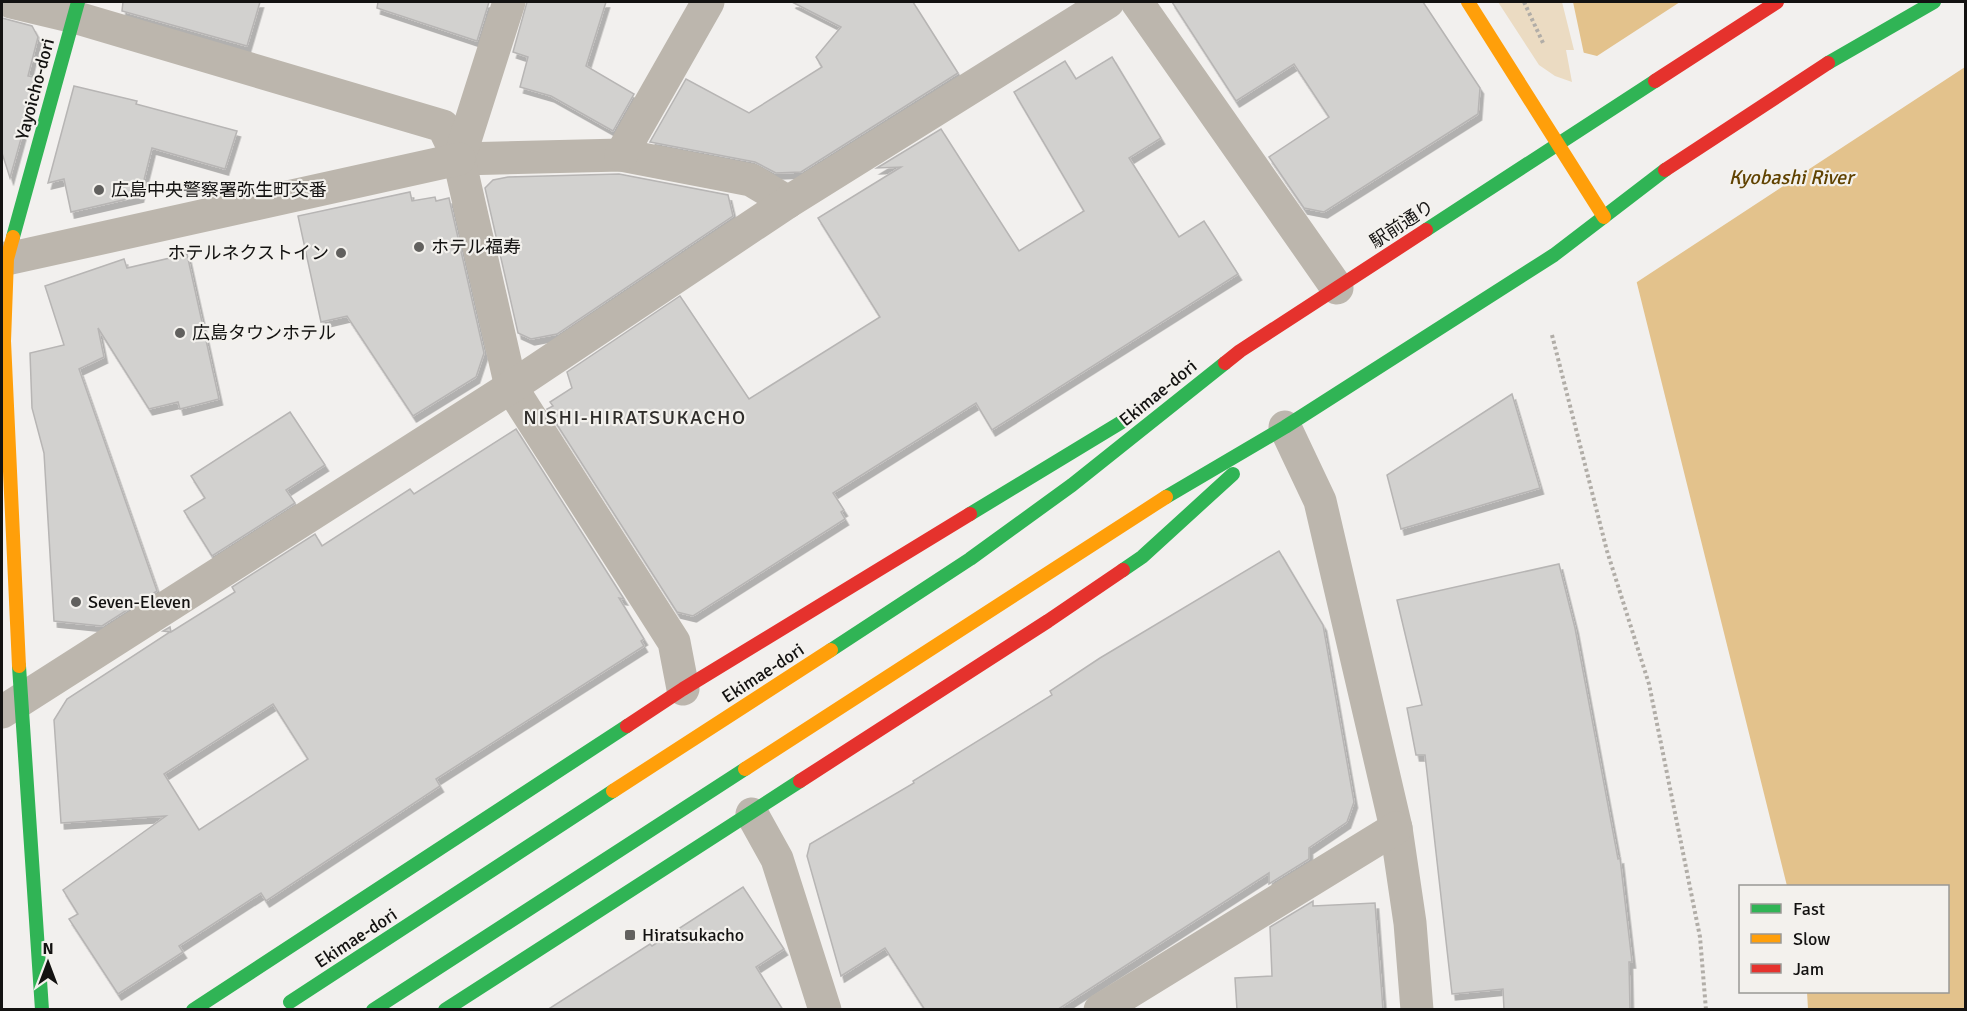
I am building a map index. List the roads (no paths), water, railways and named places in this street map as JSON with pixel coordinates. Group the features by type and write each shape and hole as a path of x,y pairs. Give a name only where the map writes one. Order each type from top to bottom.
{"street":[{"path":"11,2 76,9 443,126 459,159 511,387 674,642 683,688"},
{"path":"459,159 509,2"},
{"path":"621,155 708,2"},
{"path":"11,706 511,387 789,202 1108,2"},
{"path":"1137,2 1337,288"},
{"path":"1468,2 1604,217"},
{"name":"駅前通り","path":"1240,351 1777,2"},
{"path":"373,1010 1133,517 1285,427 1554,255 1665,170 1839,56 1934,2"},
{"name":"Yayoicho-dori","path":"42,1010 11,706 4,258 76,9"},
{"path":"4,258 459,159 621,155 751,180 789,202"},
{"path":"193,1010 683,688 1240,351"},
{"name":"Ekimae-dori","path":"290,1002 970,560 1072,485 1240,351"},
{"path":"445,1010 752,814 1142,557 1285,427"},
{"path":"1285,427 1320,501 1396,828 1410,923 1417,1010"},
{"path":"752,814 777,859 825,1010"},
{"path":"1111,1006 1396,828"}],"water":[{"name":"Kyobashi River","path":"1573,2 1965,2 1965,1009 1808,1009 1807,993 1949,993 1949,885 1787,885 1607,163"}],"place":[{"name":"広島中央警察署弥生町交番","path":"99,190"},
{"name":"ホテル福寿","path":"419,247"},
{"name":"ホテルネクストイン","path":"341,253"},
{"name":"広島タウンホテル","path":"180,333"},
{"name":"Seven-Eleven","path":"76,602"},
{"name":"Hiratsukacho","path":"630,935"}],"district":[{"name":"NISHI-HIRATSUKACHO","path":"635,417"}]}
